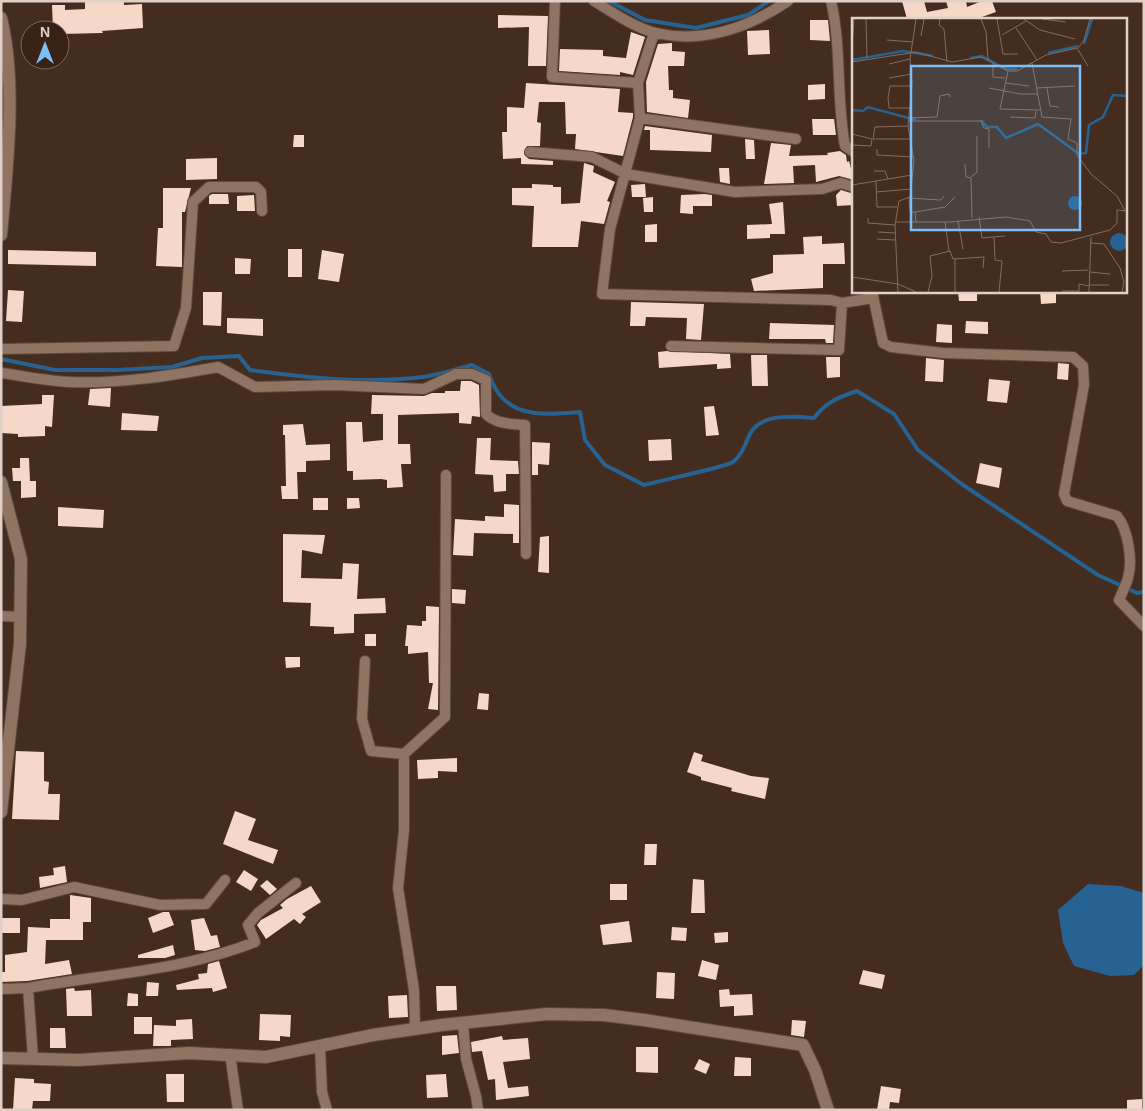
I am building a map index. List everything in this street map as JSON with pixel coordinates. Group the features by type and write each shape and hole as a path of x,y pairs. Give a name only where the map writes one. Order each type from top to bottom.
{"street":[{"path":"556,1 552,77 638,83"},
{"path":"594,1 654,33 687,37 713,36 748,23 788,1"},
{"path":"831,1 837,41 839,118 845,146 852,150"},
{"path":"1,18 6,39 4,58 5,135 1,235"},
{"path":"654,33 638,83 640,118 610,230 602,294 831,300 842,303 872,294 883,343 891,347 943,353 1073,357 1083,366 1084,385 1064,494 1067,501 1117,516 1122,522 1127,540 1129,576 1119,600 1144,626"},
{"path":"640,118 796,139"},
{"path":"530,152 592,157 626,174 735,192 822,189 841,183 852,186"},
{"path":"1,349 174,346 186,308 193,202 209,187 256,187 261,192 262,211"},
{"path":"671,346 839,350 842,303"},
{"path":"1,373 69,382 115,381 170,376 218,366 255,387 335,385 424,389 456,374 472,374 486,380 486,414 491,419 509,424 525,425 526,554"},
{"path":"365,661 362,719 371,751 404,754 445,717 446,475"},
{"path":"1,482 3,497 21,559 21,616 5,741 1,812"},
{"path":"1,616 21,616"},
{"path":"404,754 404,830 398,888 414,990 415,1029"},
{"path":"1,899 22,900 74,886 160,905 206,904 225,880"},
{"path":"1,989 28,988 134,974 168,965 206,960 229,952 255,942 248,925 258,913 296,883"},
{"path":"28,988 33,1058"},
{"path":"1,1058 79,1060 171,1054 230,1054 266,1057 415,1029 463,1022 547,1014 604,1015 768,1038 803,1045 815,1070 828,1110"},
{"path":"463,1022 466,1058 478,1110"},
{"path":"320,1047 322,1092 326,1110"},
{"path":"230,1054 238,1110"}],"water":[{"path":"1088,884 1121,886 1144,893 1144,965 1134,975 1110,976 1074,966 1063,943 1058,910"}],"building":[{"path":"85,1 124,1 124,5 142,4 143,28 102,31 103,33 70,34 70,20 53,20 52,5 65,5 65,10 85,9"},
{"path":"902,1 924,1 927,12 948,8 946,1 966,1 967,7 982,1 992,1 996,12 979,18 907,18"},
{"path":"498,15 548,16 546,66 528,66 529,27 498,28"},
{"path":"810,20 828,20 830,41 810,40"},
{"path":"769,30 770,54 748,55 747,31"},
{"path":"631,32 645,37 633,75 620,72 620,75 559,71 560,49 603,50 603,56 626,58"},
{"path":"672,43 672,51 685,52 684,66 668,66 669,90 673,90 673,98 690,100 688,118 647,112 646,82 658,44"},
{"path":"526,83 620,89 618,112 633,113 623,156 575,149 576,134 566,134 565,102 539,102 537,122 541,123 540,146 527,146 524,154 529,159 553,161 553,165 521,164 521,158 503,159 502,132 507,132 507,107 524,108"},
{"path":"825,84 825,99 808,100 808,85"},
{"path":"812,119 834,119 836,135 813,135"},
{"path":"645,126 712,135 711,152 650,150 650,130 644,130"},
{"path":"294,135 304,135 304,147 293,147"},
{"path":"745,139 754,140 755,159 746,159"},
{"path":"771,143 791,145 789,156 828,155 827,153 840,151 846,155 852,172 852,179 839,176 816,182 815,165 793,166 794,183 764,184"},
{"path":"217,158 217,179 186,180 186,159"},
{"path":"584,163 594,166 593,172 615,182 607,201 610,202 604,224 581,221 578,247 532,247 534,206 512,205 512,188 532,188 532,184 553,185 553,187 561,187 561,204 580,203"},
{"path":"719,168 729,168 730,184 720,182"},
{"path":"645,184 646,197 632,197 631,185"},
{"path":"163,188 191,188 185,212 182,212 182,267 156,266 158,228 163,228"},
{"path":"841,190 852,193 852,205 837,206 836,195"},
{"path":"212,194 228,194 229,204 209,204 209,196"},
{"path":"254,195 255,211 237,211 237,196"},
{"path":"681,195 712,195 712,206 693,206 693,214 680,213"},
{"path":"653,197 653,212 644,212 643,198"},
{"path":"783,202 785,234 770,234 770,238 747,239 747,225 772,224 769,204"},
{"path":"657,224 657,242 645,242 645,225"},
{"path":"822,236 822,244 844,243 845,264 823,264 823,288 754,291 751,279 773,273 773,255 804,254 803,237"},
{"path":"288,249 302,249 302,277 288,277"},
{"path":"8,250 96,252 96,266 8,264"},
{"path":"322,250 344,254 339,282 318,279"},
{"path":"235,258 251,259 250,274 235,274"},
{"path":"8,290 24,291 22,322 6,321"},
{"path":"203,292 222,292 221,326 203,325"},
{"path":"958,292 977,292 977,301 959,301"},
{"path":"1040,292 1056,292 1056,303 1041,304"},
{"path":"631,302 704,304 701,340 686,339 687,318 646,317 645,326 630,326"},
{"path":"227,318 263,319 263,336 227,333"},
{"path":"966,321 988,322 988,334 965,333"},
{"path":"770,323 834,325 833,343 826,343 825,339 769,339"},
{"path":"937,324 952,325 952,343 936,342"},
{"path":"658,352 730,354 731,368 717,369 717,364 659,368"},
{"path":"751,355 767,355 768,386 752,386"},
{"path":"826,357 840,357 840,377 827,378"},
{"path":"926,358 944,360 943,382 925,381"},
{"path":"1058,363 1069,364 1068,380 1057,379"},
{"path":"989,379 1010,381 1007,403 987,401"},
{"path":"461,381 471,381 479,385 480,417 472,416 471,424 459,423 459,413 398,415 398,444 410,444 411,464 401,464 403,487 387,488 387,480 381,479 353,480 353,471 347,471 346,422 362,422 363,442 383,440 383,414 371,414 372,395 424,396 432,393 445,393 445,391 460,391"},
{"path":"111,388 110,407 88,405 90,389"},
{"path":"42,395 54,395 52,427 45,426 45,436 18,437 18,434 1,433 1,406 42,404"},
{"path":"714,406 719,435 706,436 704,407"},
{"path":"122,413 159,416 157,431 121,430"},
{"path":"303,424 306,445 330,444 330,460 306,461 306,472 297,472 298,499 282,499 281,486 286,486 285,435 283,435 283,425"},
{"path":"477,438 491,438 490,460 518,461 519,474 506,474 506,491 494,492 493,475 475,474"},
{"path":"671,439 672,460 649,461 648,440"},
{"path":"532,442 550,443 549,465 538,464 538,475 532,475"},
{"path":"20,458 29,458 30,481 36,481 36,497 21,498 21,481 13,481 12,468 20,468"},
{"path":"980,463 1002,468 999,488 976,483"},
{"path":"313,498 328,498 328,510 313,510"},
{"path":"347,498 359,498 360,508 347,509"},
{"path":"504,504 519,505 519,543 513,543 513,534 474,533 473,556 453,555 455,519 485,521 485,516 504,517"},
{"path":"58,507 104,510 103,528 58,526"},
{"path":"283,534 325,535 322,554 302,550 301,578 342,579 343,563 359,564 357,599 385,598 386,613 354,614 354,633 334,634 334,627 310,626 311,603 283,602"},
{"path":"549,536 549,573 538,572 540,537"},
{"path":"452,589 466,590 465,604 452,603"},
{"path":"426,606 439,607 438,710 428,709 433,683 429,683 428,652 408,654 408,646 405,646 407,625 422,626 422,621 426,621"},
{"path":"365,634 376,634 376,646 365,646"},
{"path":"285,657 300,657 300,667 286,668"},
{"path":"479,693 489,694 488,710 477,709"},
{"path":"16,751 44,752 44,781 49,782 48,794 60,794 59,820 12,819"},
{"path":"694,752 703,755 701,761 751,776 769,778 765,799 731,791 732,788 701,780 701,777 687,772"},
{"path":"457,758 457,772 438,771 438,778 418,779 417,760"},
{"path":"235,811 256,819 248,840 278,850 273,864 223,844"},
{"path":"645,844 657,844 656,865 644,865"},
{"path":"65,866 67,882 40,888 39,877 54,875 53,868"},
{"path":"244,870 258,879 251,891 236,882"},
{"path":"693,879 704,880 705,913 691,913"},
{"path":"267,880 277,889 270,895 260,886"},
{"path":"610,884 627,884 627,900 610,900"},
{"path":"311,886 321,902 302,914 306,917 300,924 294,919 266,939 257,925 261,920 283,908 280,905 287,899"},
{"path":"70,895 91,898 91,922 83,922 83,940 46,940 45,964 69,960 72,974 27,981 1,982 1,972 5,972 5,955 27,952 28,927 50,928 50,919 70,919"},
{"path":"163,912 169,912 174,925 153,933 148,918"},
{"path":"1,918 20,918 20,933 1,933"},
{"path":"204,918 211,936 217,935 220,947 205,951 195,950 191,920"},
{"path":"629,921 632,942 603,945 600,925"},
{"path":"672,927 687,928 686,941 671,940"},
{"path":"728,932 728,942 715,943 714,933"},
{"path":"173,945 175,955 165,958 138,958 138,955"},
{"path":"702,960 719,965 716,980 698,976"},
{"path":"219,961 227,988 213,992 212,988 177,990 176,985 199,979 198,974 207,973 208,964"},
{"path":"863,970 885,975 882,989 859,984"},
{"path":"657,972 675,973 674,999 656,998"},
{"path":"147,982 159,983 158,996 146,996"},
{"path":"436,986 456,986 457,1010 437,1011"},
{"path":"74,988 75,991 91,990 92,1016 67,1016 66,989"},
{"path":"729,989 730,995 752,994 753,1015 734,1016 734,1006 720,1007 719,990"},
{"path":"128,993 138,994 138,1006 127,1006"},
{"path":"407,995 408,1017 389,1018 388,996"},
{"path":"260,1014 291,1015 290,1037 280,1036 280,1041 259,1040"},
{"path":"134,1017 152,1017 152,1034 134,1034"},
{"path":"192,1019 193,1039 171,1040 171,1046 153,1046 154,1025 176,1026 176,1020"},
{"path":"792,1020 806,1021 804,1037 791,1035"},
{"path":"50,1028 65,1028 66,1048 50,1048"},
{"path":"457,1035 459,1053 442,1055 442,1036"},
{"path":"502,1036 503,1040 528,1038 530,1059 503,1062 508,1088 528,1086 529,1096 496,1100 495,1079 488,1080 482,1051 472,1052 471,1042"},
{"path":"636,1047 658,1047 658,1073 636,1072"},
{"path":"735,1057 751,1058 751,1076 734,1076"},
{"path":"699,1059 710,1064 706,1074 694,1069"},
{"path":"166,1074 184,1074 184,1102 167,1102"},
{"path":"446,1074 448,1097 427,1098 426,1075"},
{"path":"15,1078 34,1079 34,1083 51,1084 50,1101 33,1101 32,1110 13,1110"},
{"path":"881,1086 901,1089 899,1103 890,1102 889,1110 877,1110"},
{"path":"1142,1099 1142,1110 1127,1110 1127,1100"}],"waterway":[{"path":"609,1 645,20 696,28 748,15 769,1"},
{"path":"1,359 55,370 116,370 172,367 202,358 239,356 250,370 315,378 358,380 423,377 472,365 489,374 495,389 514,407 525,411 551,414 580,412 585,440 605,465 644,485 733,462 755,427 762,422 779,417 814,418 833,401 857,391 894,414 918,450 963,485 1098,575 1137,593 1144,592"}]}
